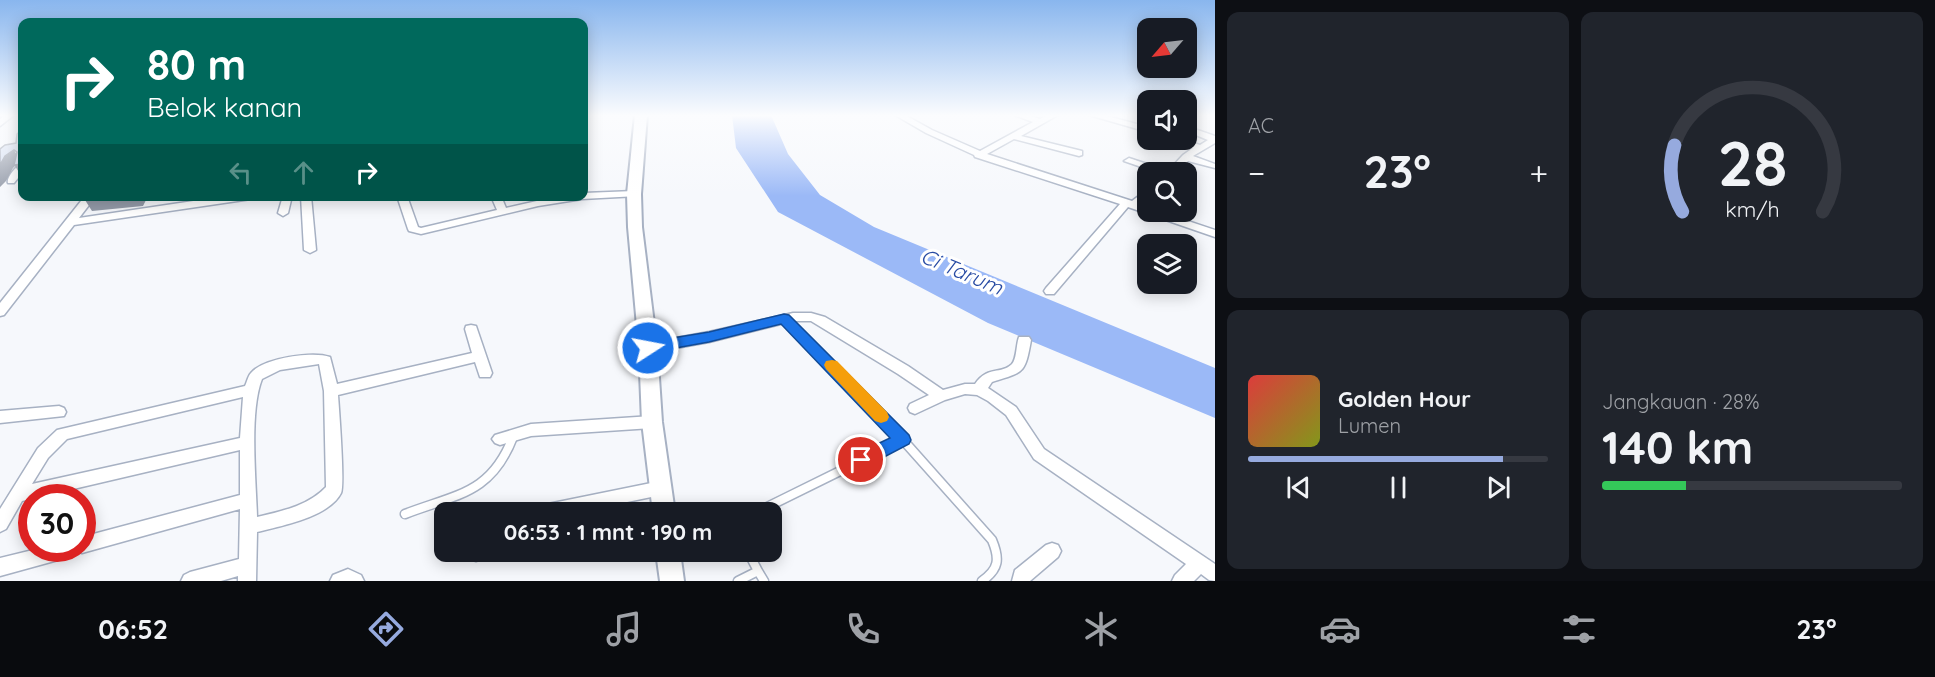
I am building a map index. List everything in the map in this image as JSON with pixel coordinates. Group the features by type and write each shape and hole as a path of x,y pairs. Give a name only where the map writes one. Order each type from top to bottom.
{"street":[{"path":"639,142 634,194 637,261 648,348 652,422 663,502"},
{"path":"953,142 978,155 1023,172 1137,207"},
{"path":"978,155 1004,142"},
{"path":"1035,142 1079,153"},
{"path":"1181,162 1210,142"},
{"path":"1197,147 1201,148"},
{"path":"1186,157 1213,166"},
{"path":"1129,161 1137,164"},
{"path":"11,181 18,172"},
{"path":"588,196 634,194"},
{"path":"1050,291 1129,204 1137,199"},
{"path":"2,307 87,201"},
{"path":"72,222 217,201"},
{"path":"282,213 285,201"},
{"path":"306,201 310,250"},
{"path":"404,201 416,231 503,212 539,201"},
{"path":"498,201 503,212"},
{"path":"1181,222 1215,234"},
{"path":"648,348 709,337 802,315 821,321 903,370 941,396"},
{"path":"471,329 485,373"},
{"path":"980,390 987,378 1014,370 1020,364 1024,340"},
{"path":"331,391 481,356"},
{"path":"190,581 247,573 248,442 251,390 256,375 262,370 318,358 325,360 331,391 334,490 326,500 311,507 249,527"},
{"path":"915,408 965,388 980,390 993,397 1011,411 1039,454 1215,574"},
{"path":"0,524 43,453 62,434 251,390"},
{"path":"0,417 59,412"},
{"path":"506,437 531,430 652,422"},
{"path":"16,495 248,442"},
{"path":"592,502 661,488"},
{"path":"96,541 248,500"},
{"path":"1021,581 1021,576 1052,551"},
{"path":"0,567 19,562"},
{"path":"669,562 672,581"},
{"path":"1181,581 1200,563"},
{"path":"339,581 348,578 355,581"}],"lane":[{"path":"784,318 903,440 992,540 1000,556 992,578 982,581"},
{"path":"405,514 489,480 502,464 506,437"},
{"path":"777,502 903,440"},
{"path":"753,562 765,581"},
{"path":"738,581 758,571"}],"water":[{"name":"Ci Tarum","path":"735,142 783,142 788,154 820,195 874,227 1215,368 1215,418 988,323 778,212 736,148"}],"building":[{"path":"18,142 18,164 14,165 17,152 14,150 5,156 0,165 0,149 5,145"}],"slow traffic":[{"path":"832,365 881,417"}],"route":[{"path":"648,348 709,337 784,318 903,440 861,460"}]}
